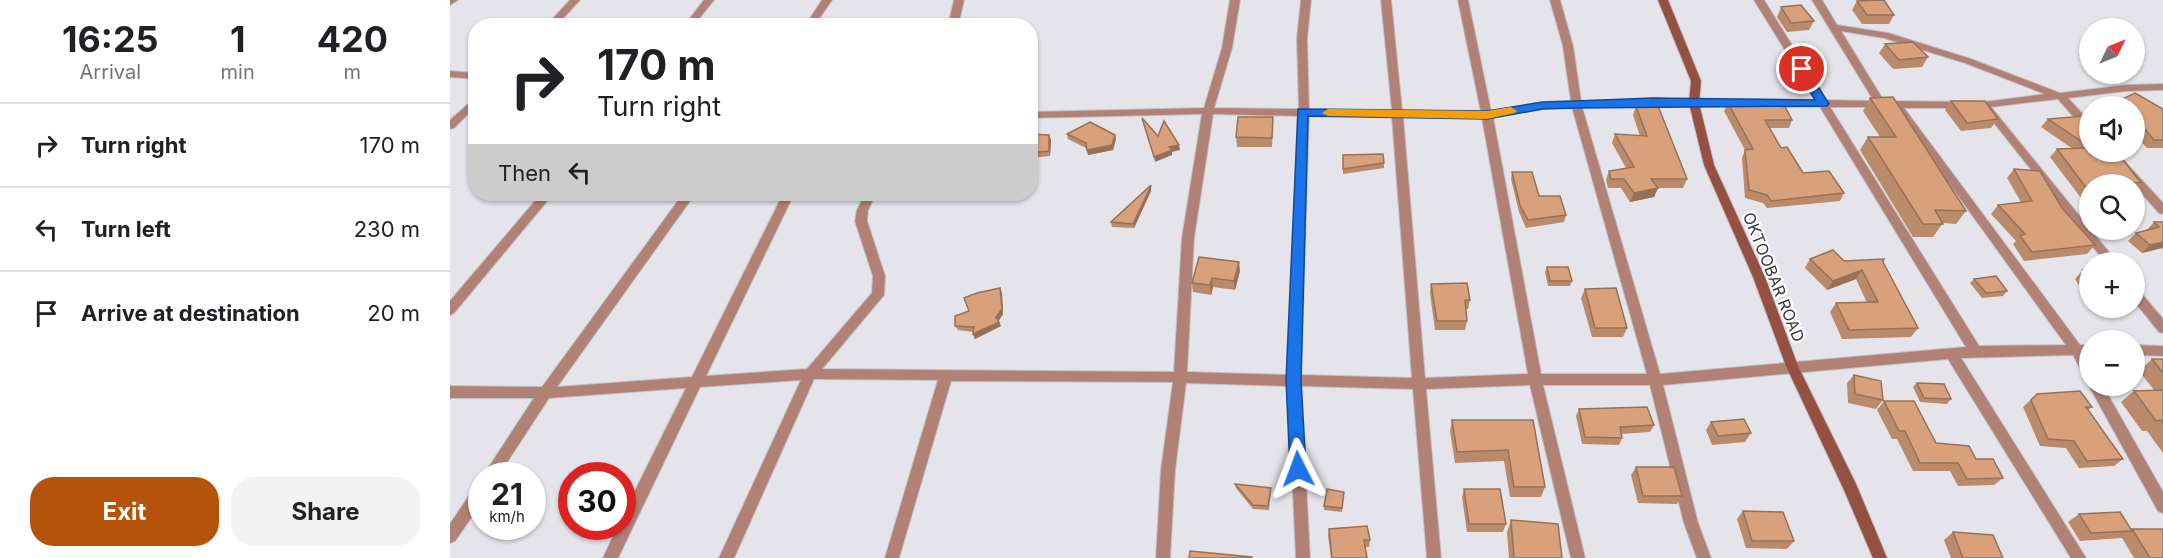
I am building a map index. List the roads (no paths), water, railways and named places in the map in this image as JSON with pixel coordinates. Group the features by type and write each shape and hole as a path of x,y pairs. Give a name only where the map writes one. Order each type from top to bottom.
{"street":[{"path":"558,18 575,0"},
{"path":"695,18 710,0"},
{"path":"815,18 827,0"},
{"path":"955,18 959,0"},
{"path":"1163,558 1168,470 1180,377 1188,238 1208,111 1227,48 1235,0"},
{"path":"1303,558 1294,380 1304,99 1302,39 1306,0"},
{"path":"1386,0 1398,114 1417,384 1434,558"},
{"path":"1463,0 1487,115 1535,379 1578,558"},
{"path":"1555,0 1568,46 1576,104 1655,380 1691,523 1704,558"},
{"name":"OKTOOBAR ROAD","path":"1663,0 1696,81 1694,103 1709,165 1759,277 1792,366 1851,489 1880,558"},
{"path":"1759,0 1975,351"},
{"path":"1817,0 1882,105"},
{"path":"1833,27 1886,35 1968,61 2061,98 2079,117"},
{"path":"450,74 468,75"},
{"path":"1038,115 1208,111 1487,115 1543,105 1576,104 1984,105 2061,98 2127,88 2163,87"},
{"path":"1897,105 2079,345"},
{"path":"1984,105 2102,252"},
{"path":"450,126 468,108"},
{"path":"2119,162 2163,210"},
{"path":"450,310 541,201"},
{"path":"499,462 546,393 684,201"},
{"path":"610,558 694,382 784,201"},
{"path":"726,558 810,374 878,296 881,286 879,273 861,223 867,201"},
{"path":"2145,306 2163,328"},
{"path":"450,392 546,393 810,374 1180,377 1417,384 1535,379 1655,380 1975,351 2079,350"},
{"path":"2145,351 2163,351"},
{"path":"1951,353 2079,558"},
{"path":"892,558 946,375"},
{"path":"2102,396 2163,506"},
{"path":"450,536 468,510"}]}
